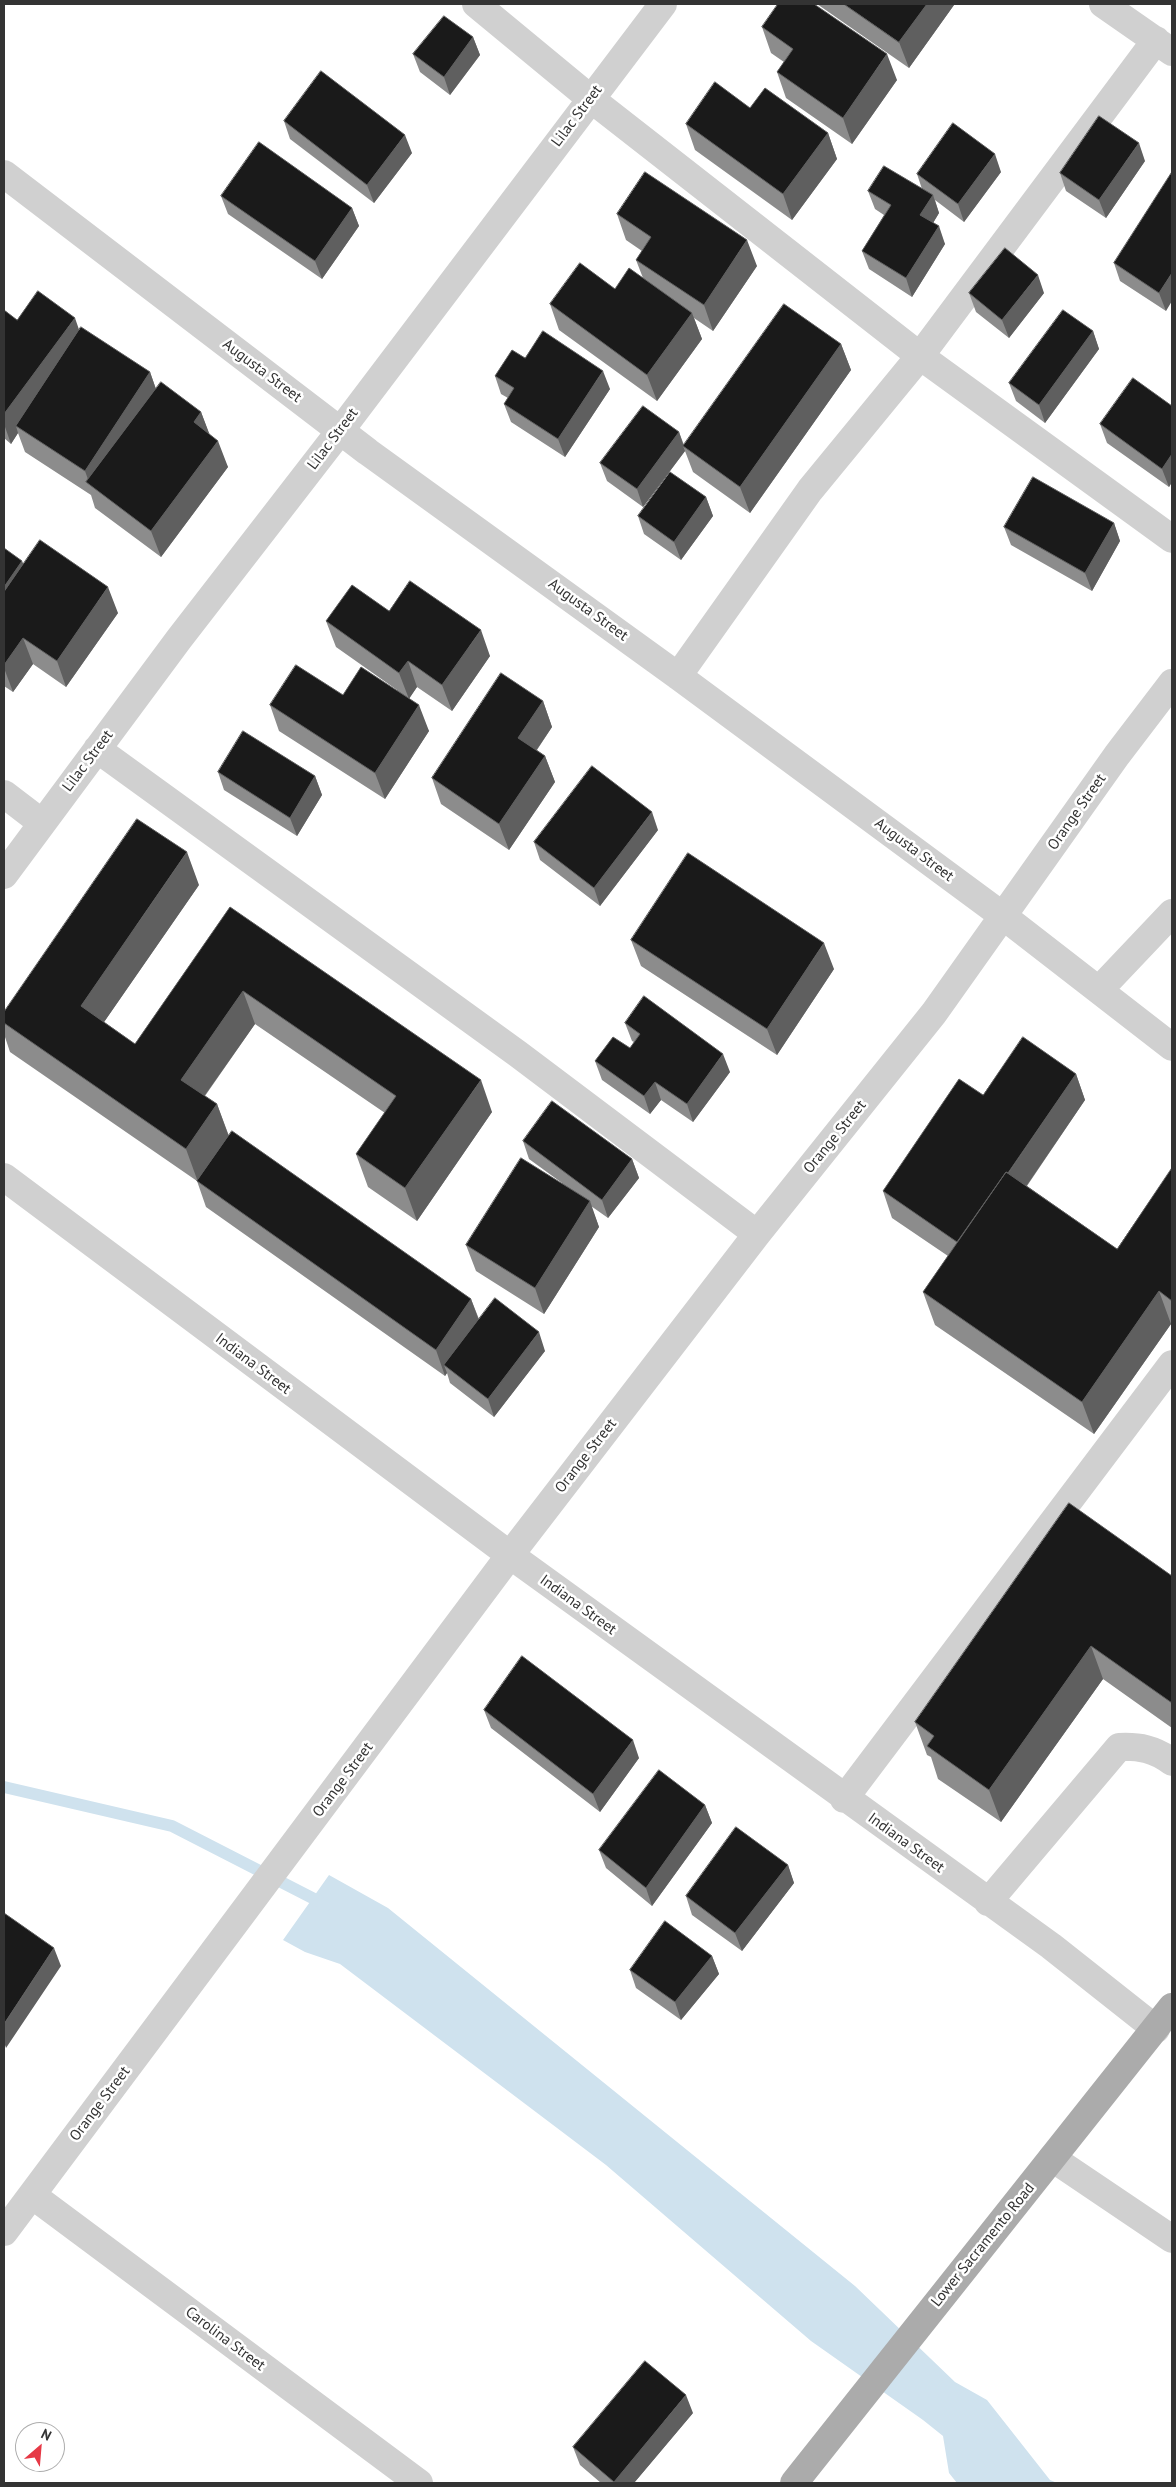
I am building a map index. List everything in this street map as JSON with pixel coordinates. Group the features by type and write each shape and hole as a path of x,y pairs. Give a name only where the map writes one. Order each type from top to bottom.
{"main road":[{"name":"Lower Sacramento Road","path":"794,2483 1172,2007"}],"street":[{"path":"476,4 591,99 920,356 1172,540"},
{"name":"Lilac Street","path":"4,875 97,749 663,4"},
{"path":"678,676 810,490 920,356 1164,46 1121,9"},
{"name":"Augusta Street","path":"4,174 340,430 1003,916 1172,1047"},
{"name":"Orange Street","path":"4,2232 250,1906 510,1555 757,1234 934,1013 1117,755 1172,683"},
{"path":"97,749 518,1054 757,1234"},
{"path":"4,794 42,822"},
{"path":"1099,990 1172,913"},
{"name":"Indiana Street","path":"4,1177 510,1555 844,1799 1051,1946 1156,2029"},
{"path":"844,1799 1172,1364"},
{"path":"988,1902 1119,1748 1138,1746 1162,1754 1172,1762"},
{"path":"1052,2158 1172,2239"},
{"name":"Carolina Street","path":"32,2195 419,2483"}],"water":[{"path":"329,1875 388,1908 855,2286 955,2382 987,2400 1050,2480 1057,2483 957,2483 949,2473 943,2436 811,2341 606,2165 340,1964 305,1952 283,1940"}],"building":[{"path":"778,4 814,4 887,54 843,118 777,72 793,49 762,27"},
{"path":"844,4 927,4 899,42"},
{"path":"444,16 473,37 444,77 413,54"},
{"path":"321,71 405,135 367,185 284,121"},
{"path":"715,82 750,108 765,88 828,133 783,194 686,124"},
{"path":"1099,116 1139,143 1099,200 1060,173"},
{"path":"953,123 995,154 958,204 917,174"},
{"path":"259,142 352,208 315,261 221,196"},
{"path":"884,166 933,195 920,215 939,226 906,278 862,251 891,205 868,191"},
{"path":"645,172 747,240 704,305 636,260 651,237 617,214"},
{"path":"1172,172 1172,273 1159,293 1114,263"},
{"path":"1005,248 1038,275 1002,320 969,293"},
{"path":"580,263 615,289 629,268 692,313 647,375 550,304"},
{"path":"38,291 75,318 4,414 4,310 17,320"},
{"path":"784,304 841,344 740,487 683,446"},
{"path":"1063,310 1093,331 1039,405 1009,383"},
{"path":"81,327 150,372 85,471 16,426"},
{"path":"543,331 603,371 558,439 504,404 514,388 495,376 512,350 525,358"},
{"path":"1133,378 1172,406 1172,454 1162,469 1100,424"},
{"path":"161,382 201,412 194,422 218,441 151,531 86,482"},
{"path":"643,406 679,432 637,489 600,463"},
{"path":"670,472 706,497 674,542 638,516"},
{"path":"1033,477 1114,523 1085,573 1004,527"},
{"path":"40,540 108,587 57,661 23,638 4,665 4,592"},
{"path":"4,548 22,561 4,587"},
{"path":"410,581 481,630 442,685 408,661 399,673 326,621 352,585 389,611"},
{"path":"296,665 343,695 361,667 419,705 375,773 270,705"},
{"path":"501,673 543,701 518,738 545,756 499,824 432,778"},
{"path":"243,731 315,776 290,818 218,772"},
{"path":"592,766 652,812 594,888 534,842"},
{"path":"137,819 187,852 81,1006 135,1044 230,907 481,1080 405,1188 356,1154 396,1096 243,991 181,1080 217,1104 186,1149 4,1023 4,1012"},
{"path":"688,853 824,943 767,1029 631,940"},
{"path":"644,996 723,1054 687,1104 655,1082 644,1096 595,1061 613,1037 630,1048 640,1034 625,1023"},
{"path":"1023,1037 1076,1074 1008,1173 1006,1172 957,1242 883,1191 959,1079 983,1095"},
{"path":"552,1101 632,1159 602,1200 523,1141"},
{"path":"232,1131 471,1299 436,1350 197,1181"},
{"path":"521,1158 590,1201 535,1288 466,1245"},
{"path":"1172,1168 1172,1301 1159,1291 1082,1402 923,1292 1006,1172 1117,1249"},
{"path":"495,1298 539,1332 488,1399 444,1365"},
{"path":"1069,1503 1172,1576 1172,1703 1091,1646 989,1790 927,1746 934,1736 915,1722"},
{"path":"522,1656 633,1740 593,1794 484,1710"},
{"path":"659,1770 705,1805 646,1888 599,1850"},
{"path":"736,1827 788,1865 735,1933 686,1896"},
{"path":"4,1913 54,1948 4,2024"},
{"path":"665,1921 712,1956 675,2002 630,1970"},
{"path":"645,2361 686,2395 614,2482 573,2447"}],"waterway":[{"path":"4,1787 172,1826 326,1905"}]}
